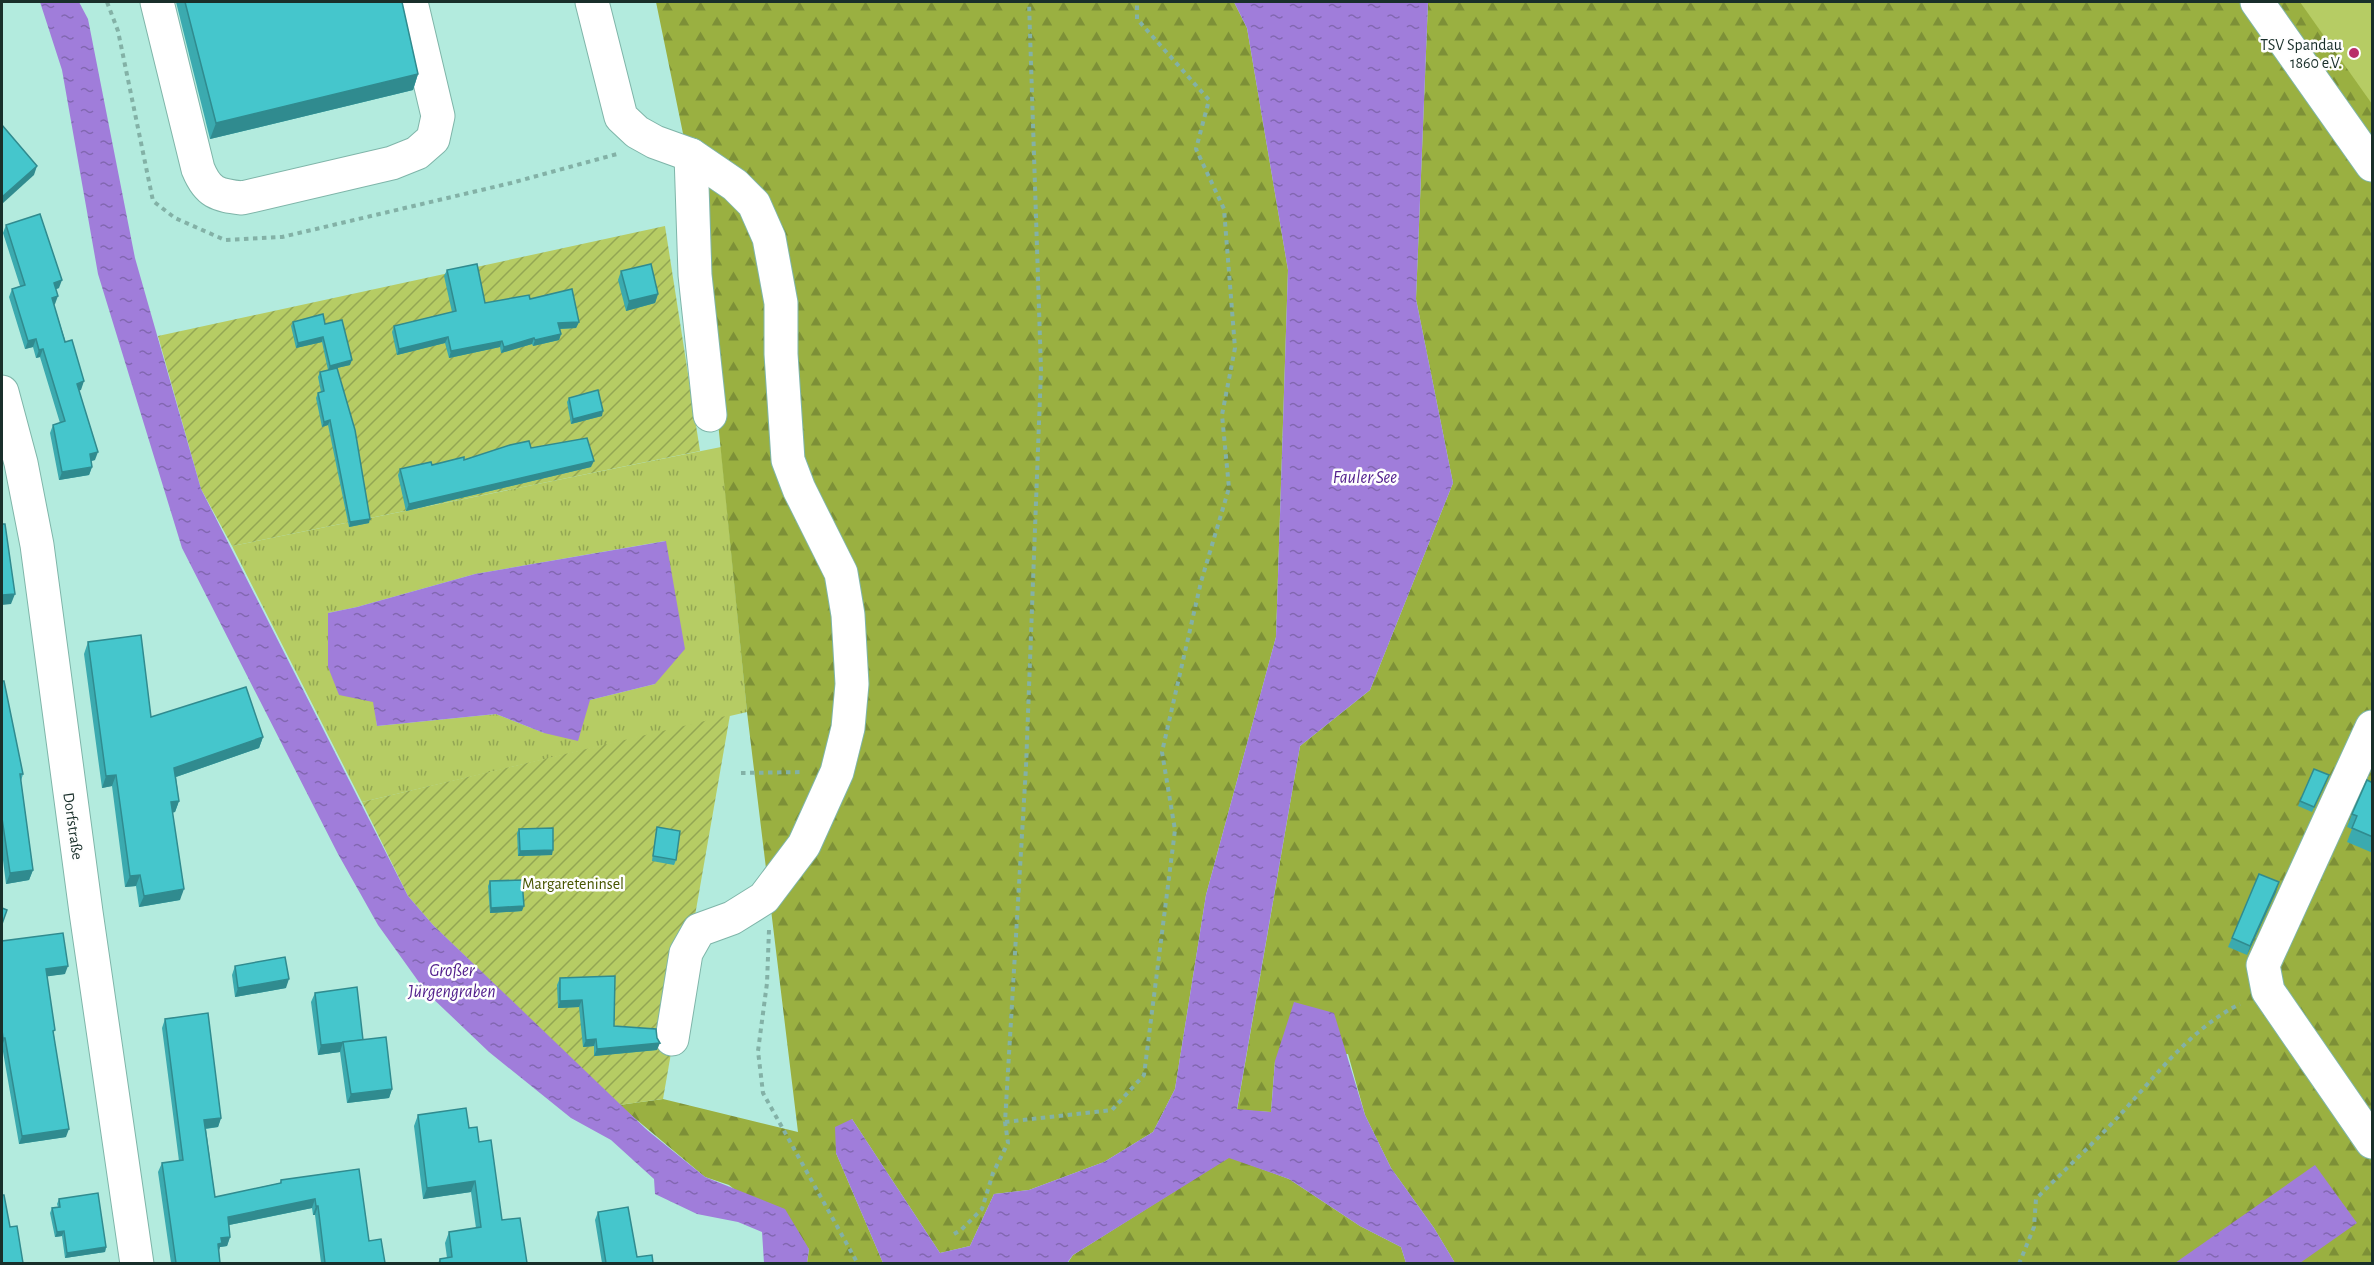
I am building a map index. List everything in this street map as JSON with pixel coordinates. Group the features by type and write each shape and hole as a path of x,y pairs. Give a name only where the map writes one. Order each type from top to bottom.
{"street":[{"path":"157,2 198,169 204,184 218,195 242,198 392,163 417,153 433,139 438,116 411,2"},
{"path":"592,2 621,117 637,132 655,142 691,155 735,185 754,204 769,238 781,303 788,460 799,489 841,573 848,615 851,695 848,728 837,772 804,845 764,898 732,918 699,930 686,953 672,1039"},
{"path":"2257,2 2373,165"},
{"path":"691,155 695,275 710,415"},
{"name":"Dorfstraße","path":"2,392 21,463 37,545 86,912 137,1263"},
{"path":"2373,727 2263,965 2268,991 2373,1142"}],"path":[{"path":"954,1234 962,1230 982,1209 993,1173 1008,1143 1005,1122 1026,767 1041,370 1029,2"},
{"path":"1005,1122 1112,1110 1144,1075 1175,830 1162,752 1201,582 1229,488 1222,415 1235,348 1224,209 1196,149 1209,100 1137,19 1137,2"},
{"path":"741,773 837,772"},
{"path":"770,890 767,983 758,1052 763,1093 858,1263"},
{"path":"2019,1263 2034,1227 2036,1199 2117,1118 2174,1055 2223,1013 2268,991"}],"green space":[{"path":"656,2 1234,2 1247,28 1288,270 1276,637 1206,895 1175,1089 1153,1132 1104,1162 1029,1190 994,1194 970,1246 940,1253 852,1119 836,1153 883,1263 807,1263 809,1249 729,1185 705,1177 619,1105 663,1099 798,1132 747,712 695,192"},
{"path":"1428,2 2372,2 2372,1263 1455,1263 1434,1228 1391,1168 1365,1115 1348,1054 1275,1061 1271,1112 1237,1110 1300,746 1370,690 1453,483 1416,299"},
{"name":"TSV Spandau 1860 e.V.","path":"2300,2 2372,2 2372,104"},
{"path":"665,226 700,451 232,546 201,489 158,336"},
{"path":"721,447 747,712 362,802 232,546","holes":["665,541 655,684 590,700 544,733 496,714 377,726 374,702 328,613 475,574"]},
{"name":"Margareteninsel","path":"730,715 663,1099 619,1105 433,925 408,896 362,802"},
{"path":"1229,1157 1289,1179 1360,1226 1401,1247 1406,1263 1067,1264 1073,1255"}],"water":[{"name":"Großer Jürgengraben","path":"40,2 79,2 88,19 135,258 201,489 408,896 433,925 647,1130 705,1177 785,1209 809,1249 807,1263 764,1263 762,1232 738,1222 697,1214 655,1194 654,1179 611,1140 571,1118 489,1052 426,992 378,925 338,854 182,548 98,274 62,70"},
{"name":"Fauler See","path":"1234,2 1428,2 1416,299 1453,483 1370,690 1300,746 1237,1109 1271,1112 1275,1061 1294,1002 1334,1013 1365,1115 1391,1168 1434,1228 1455,1263 1406,1263 1401,1247 1360,1226 1289,1179 1229,1158 1073,1255 1067,1263 883,1263 836,1153 835,1127 852,1119 940,1253 970,1246 994,1194 1029,1190 1104,1162 1153,1132 1175,1089 1206,895 1276,637 1288,270 1247,28"},
{"path":"666,541 685,649 655,684 590,700 578,741 544,733 496,714 377,726 373,702 339,695 328,667 328,613 475,574"},
{"path":"2315,1165 2357,1223 2300,1263 2175,1263"}],"building":[{"path":"185,2 402,2 418,74 216,123"},
{"path":"2,125 37,166 2,197"},
{"path":"40,214 62,280 54,283 58,296 52,298 65,342 72,340 84,381 77,384 98,452 90,454 92,467 62,472 53,425 65,421 43,349 39,350 36,339 28,341 12,289 25,285 6,225"},
{"path":"477,264 485,303 529,295 530,299 572,289 579,322 558,323 561,334 535,340 534,338 504,347 502,341 451,351 448,337 399,349 394,326 456,311 447,270"},
{"path":"651,264 658,294 629,301 621,271"},
{"path":"323,314 325,324 342,320 352,360 330,366 323,337 298,343 293,322"},
{"path":"337,368 355,430 370,519 350,522 330,420 324,422 318,393 324,391 320,372"},
{"path":"598,390 603,411 573,419 569,398"},
{"path":"587,438 594,461 409,504 400,469 431,462 432,465 464,457 464,460 529,441 531,448"},
{"path":"2,524 5,524 15,594 2,595"},
{"path":"141,635 151,717 246,687 263,737 174,768 179,801 171,802 184,889 144,896 140,875 130,876 116,775 106,776 88,642"},
{"path":"2,681 4,681 23,774 20,774 33,870 10,873 2,818"},
{"path":"2314,769 2329,775 2314,807 2300,801"},
{"path":"2367,780 2373,783 2373,837 2352,828 2357,816 2352,814"},
{"path":"657,827 680,831 676,860 653,856"},
{"path":"553,828 553,850 520,851 519,829"},
{"path":"2259,874 2279,882 2250,946 2232,938"},
{"path":"522,880 524,906 491,908 490,881"},
{"path":"2,908 7,910 2,924"},
{"path":"63,933 68,966 46,969 55,1030 53,1031 69,1129 22,1136 2,1030 2,941"},
{"path":"285,957 289,979 238,988 235,966"},
{"path":"615,976 614,1026 656,1029 660,1043 597,1049 596,1039 586,1040 582,1000 560,1001 560,978"},
{"path":"357,987 363,1040 321,1045 315,993"},
{"path":"208,1013 221,1118 204,1120 215,1197 281,1183 281,1180 359,1169 369,1241 381,1239 385,1263 325,1263 318,1206 316,1206 315,1199 228,1217 230,1237 221,1238 222,1243 218,1244 220,1263 176,1263 162,1163 183,1160 165,1019"},
{"path":"386,1037 392,1089 351,1094 343,1042"},
{"path":"466,1108 469,1128 477,1127 479,1142 491,1140 502,1220 520,1218 527,1263 440,1263 440,1259 452,1257 449,1232 481,1227 475,1181 427,1188 418,1115"},
{"path":"98,1193 106,1247 67,1253 64,1231 57,1232 52,1208 60,1207 59,1199"},
{"path":"2,1195 4,1195 10,1227 17,1226 23,1263 2,1263"},
{"path":"628,1207 637,1257 652,1255 653,1263 606,1263 598,1212"}],"place":[{"name":"TSV Spandau 1860 e.V.","path":"2354,53"}]}
